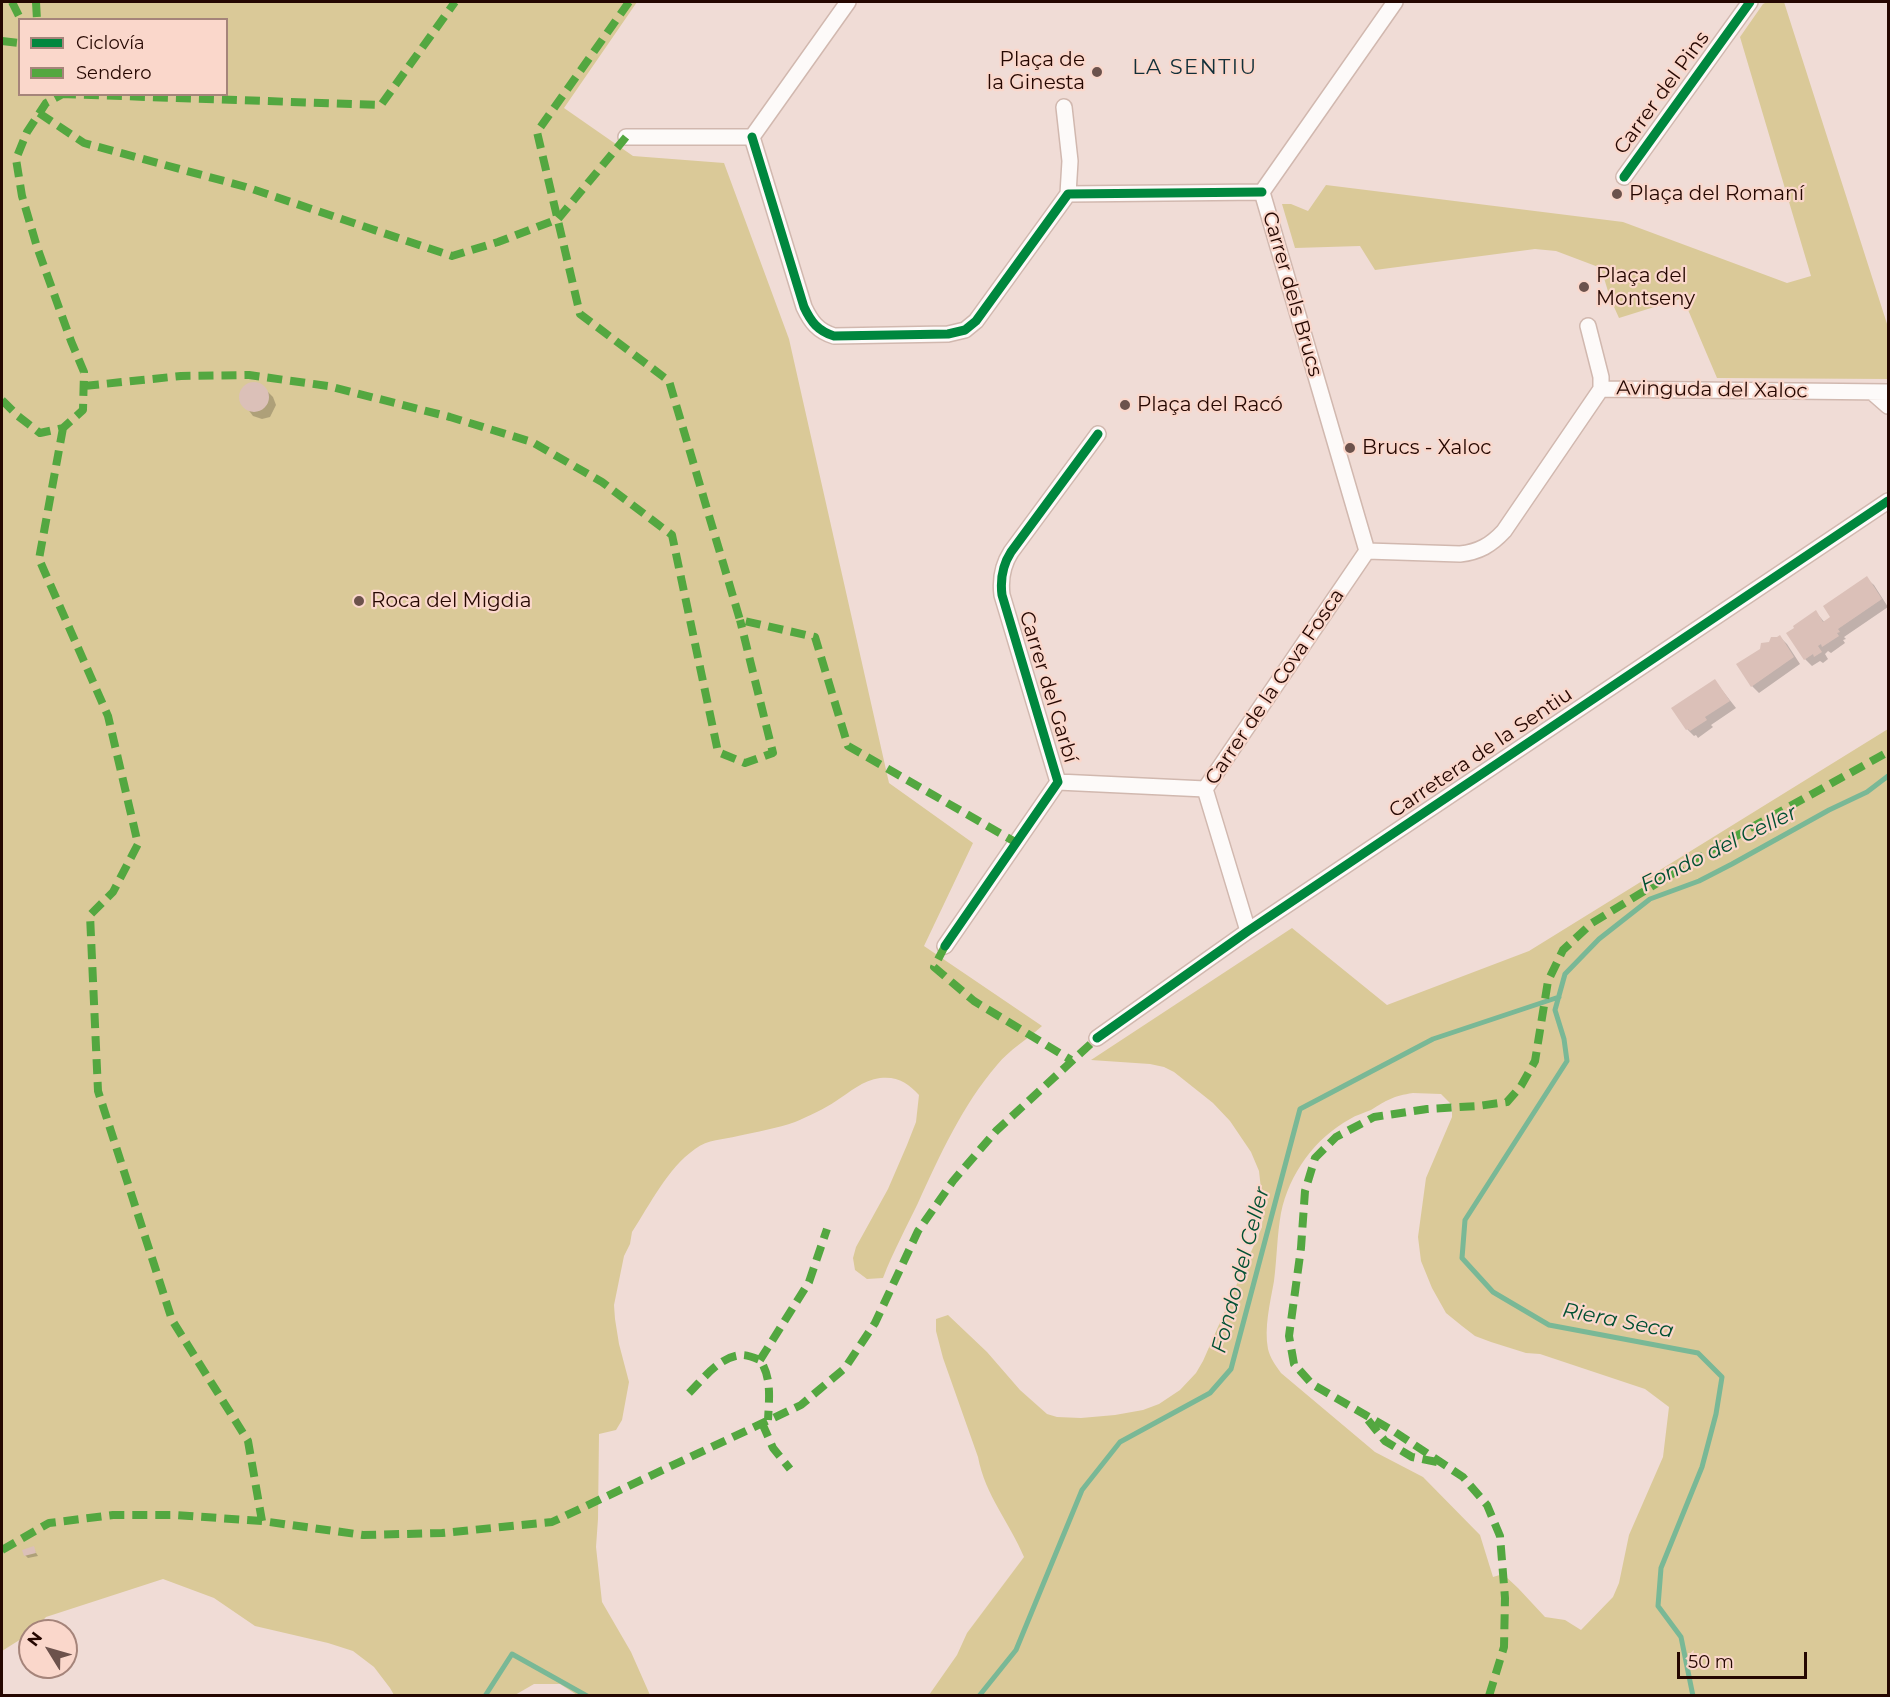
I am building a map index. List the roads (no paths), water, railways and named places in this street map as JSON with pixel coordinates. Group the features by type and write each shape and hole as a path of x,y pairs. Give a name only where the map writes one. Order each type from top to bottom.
{"street":[{"path":"752,137 848,2"},
{"name":"Carrer dels Brucs","path":"1367,551 1262,192 1395,2"},
{"name":"Carrer del Pins","path":"1624,177 1750,2"},
{"path":"752,137 804,307 813,323 825,333 834,336 948,334 965,330 976,321 1068,194 1070,160 1064,107"},
{"path":"626,137 752,137"},
{"path":"1068,194 1262,192"},
{"path":"1588,326 1601,377 1600,389"},
{"name":"Avinguda del Xaloc","path":"1367,551 1460,554 1485,548 1504,531 1600,389 1888,392"},
{"path":"1872,392 1888,406"},
{"name":"Carrer del Garbí","path":"945,946 1058,782 1002,595 1001,576 1011,552 1098,434"},
{"name":"Carretera de la Sentiu","path":"1097,1038 1248,931 1888,501"},
{"name":"Carrer de la Cova Fosca","path":"1248,931 1205,789 1367,551"},
{"path":"1058,782 1205,789"}],"waterway":[{"name":"Riera Seca","path":"1693,1696 1681,1637 1658,1606 1661,1568 1702,1467 1716,1414 1722,1377 1698,1353 1549,1325 1493,1292 1462,1258 1465,1220 1567,1061 1564,1039 1555,1010 1565,974 1599,939 1650,899 1699,881 1732,864 1829,810 1867,792 1888,776"},
{"name":"Fondo del Celler","path":"979,1696 1016,1650 1082,1490 1120,1442 1210,1393 1231,1369 1300,1109 1433,1039 1559,997"},
{"name":"Fondo del Celler","path":"485,1696 512,1654 587,1696"}],"place":[{"name":"Plaça de la Ginesta","path":"1097,72"},
{"name":"Plaça del Romaní","path":"1617,194"},
{"name":"Plaça del Montseny","path":"1584,287"},
{"name":"Plaça del Racó","path":"1125,405"},
{"name":"Brucs - Xaloc","path":"1350,448"},
{"name":"Roca del Migdia","path":"359,601"}],"district":[{"name":"LA SENTIU","path":"1195,68"}]}
